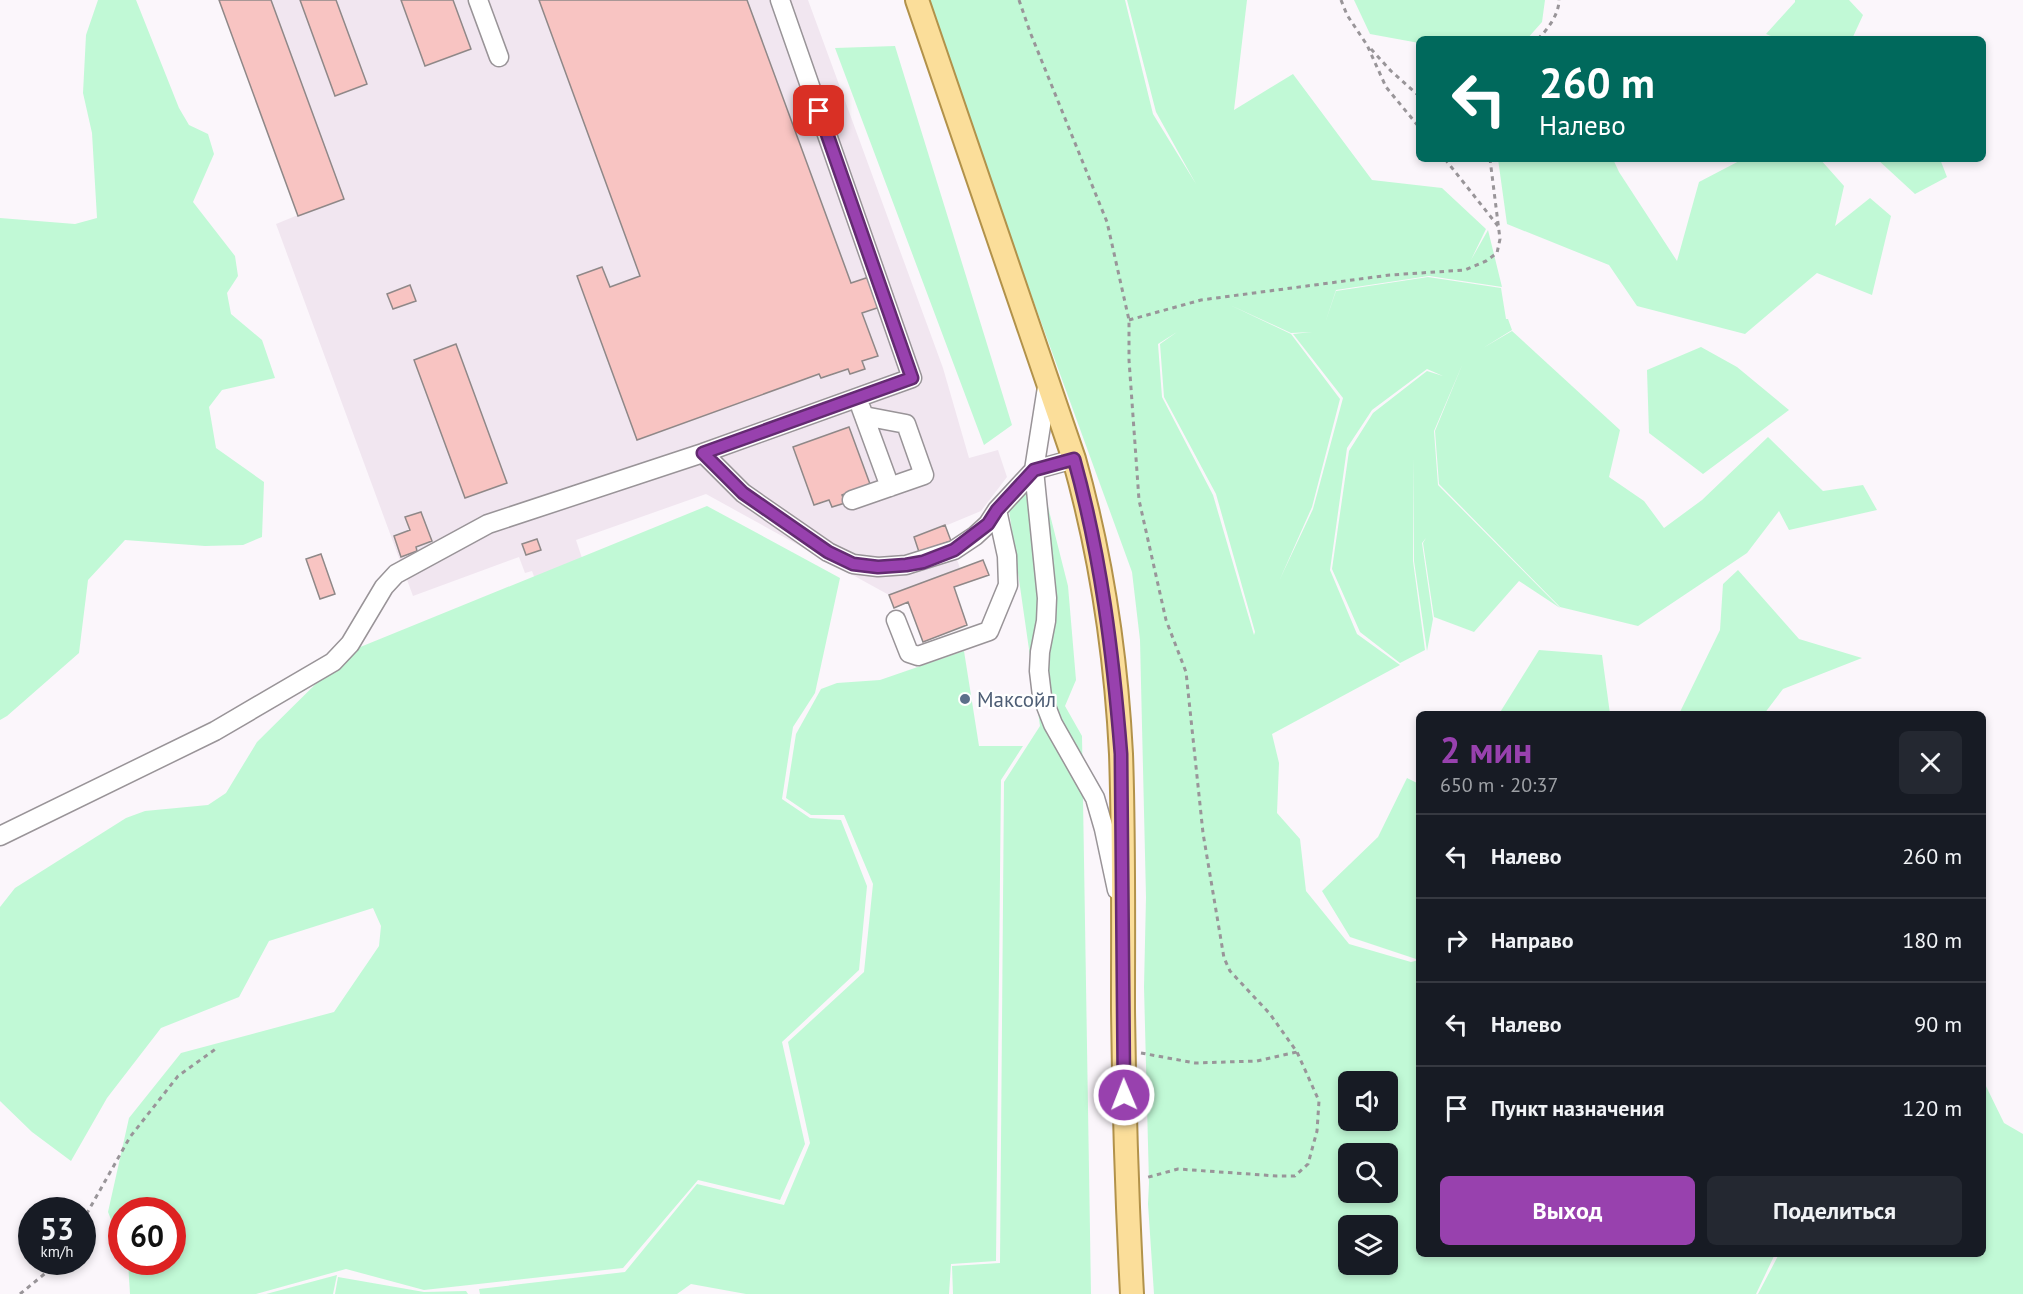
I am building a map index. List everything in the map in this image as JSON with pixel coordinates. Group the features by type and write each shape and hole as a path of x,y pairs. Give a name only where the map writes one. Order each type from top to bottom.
{"main road":[{"path":"917,0 1074,459 1090,519 1101,577 1114,668 1121,754 1123,1050 1126,1184 1132,1294"}],"lane":[{"path":"478,0 499,57"},
{"path":"0,836 215,731 333,662 350,644 384,587 396,574 488,524 703,453 912,378 780,0"},
{"path":"1048,379 1034,470 1047,598 1039,671 1042,696 1053,724 1095,798 1123,918"},
{"path":"857,398 890,487"},
{"path":"852,500 924,475 906,424 864,416"},
{"path":"703,453 743,493 828,552 853,564 878,567 923,562 954,550 988,524 997,510 1034,470 1074,459"},
{"path":"896,620 909,653 918,656 989,631 1008,585 1007,556 997,510"}],"path":[{"path":"1020,0 1030,32 1107,222 1129,320 1129,360 1139,500 1166,620 1186,672 1203,832 1224,958 1230,971 1270,1014 1297,1052 1319,1101 1317,1131 1308,1164 1295,1176 1178,1169 1126,1184"},
{"path":"1341,0 1347,15 1367,45 1416,93"},
{"path":"1541,36 1546,32 1559,7 1559,0"},
{"path":"1367,45 1386,87 1416,124"},
{"path":"1447,162 1499,227"},
{"path":"1129,320 1201,300 1390,275 1465,270 1486,261 1497,253 1500,239 1490,162"},
{"path":"96,1197 130,1137 178,1076 217,1048"},
{"path":"1123,1050 1195,1063 1257,1061 1297,1052"},
{"path":"20,1294 43,1275"}],"shaded area":[{"path":"219,0 808,0 943,368 969,458 998,450 1007,477 981,511 945,526 960,568 983,560 989,575 954,588 967,625 923,642 908,603 894,608 889,595 706,494 576,540 586,570 538,587 532,571 525,573 519,557 413,596 276,224 298,215"}],"green space":[{"path":"98,0 136,0 179,108 189,125 208,134 214,154 193,202 235,256 238,276 227,293 231,314 262,340 275,378 222,390 209,407 216,448 264,482 262,537 243,545 205,546 125,540 88,580 79,653 0,720 0,218 75,224 97,218 92,133 83,93 86,35"},
{"path":"930,0 1125,0 1153,114 1196,184 1156,112 1127,0 1247,0 1234,110 1293,74 1372,180 1442,188 1486,229 1471,260 1488,230 1502,287 1429,276 1336,290 1325,323 1336,291 1428,277 1501,288 1506,319 1512,330 1483,348 1512,331 1620,430 1609,477 1644,501 1664,528 1702,500 1768,437 1823,491 1863,485 1877,510 1789,530 1779,511 1747,553 1638,626 1560,607 1439,484 1435,431 1463,363 1434,431 1438,485 1560,608 1519,581 1474,632 1434,617 1423,543 1426,538 1422,543 1433,619 1427,651 1414,561 1413,457 1413,561 1425,650 1400,663 1360,632 1332,569 1349,451 1373,413 1427,371 1443,376 1427,369 1372,410 1347,448 1330,570 1357,634 1400,665 1272,734 1279,763 1277,813 1300,839 1306,891 1349,944 1411,962 1416,961 1416,1257 1774,1257 1756,1294 1154,1294 1148,1204 1144,987 1146,897 1140,640 1132,572 952,77","holes":["1230,305 1291,333 1312,332 1293,334 1343,398 1313,509 1280,579 1312,507 1340,399 1291,334","1177,332 1160,344 1164,397 1216,494 1254,635 1213,495 1162,397 1158,344"]},
{"path":"1354,0 1545,0 1542,22 1530,36 1416,36 1416,42 1370,34"},
{"path":"1795,0 1849,0 1863,15 1853,36 1771,36 1766,34"},
{"path":"895,46 1012,425 984,445 835,48"},
{"path":"1498,162 1614,162 1677,261 1699,182 1737,162 1823,162 1844,186 1835,226 1870,198 1891,216 1872,295 1817,273 1745,334 1637,306 1609,265 1507,224"},
{"path":"1880,162 1941,162 1947,177 1915,194"},
{"path":"1701,347 1737,367 1789,410 1703,474 1649,433 1647,370"},
{"path":"1041,479 1068,586 1076,680 1065,706 1082,736 1091,1294 953,1294 952,1266 1000,1263 1004,782 1040,726 1009,510"},
{"path":"707,506 840,578 815,693 793,727 782,799 810,818 841,820 867,886 859,970 782,1042 805,1144 780,1200 698,1180 623,1268 424,1290 346,1269 256,1294 130,1294 129,1275 186,1275 186,1197 111,1197 129,1118 181,1053 334,1012 379,946 381,926 373,908 269,941 239,997 161,1028 107,1098 71,1161 32,1132 0,1101 0,907 15,888 126,818 145,811 208,805 226,793 257,742 348,652"},
{"path":"1738,570 1799,639 1862,658 1783,689 1766,711 1680,711 1720,630 1723,584"},
{"path":"1539,650 1602,655 1610,711 1501,711"},
{"path":"964,651 979,746 1023,746 1001,780 996,1261 951,1264 949,1294 746,1294 691,1284 677,1294 480,1294 479,1289 625,1272 697,1184 784,1205 810,1143 788,1042 864,972 873,884 844,815 811,815 786,798 796,734 821,689 837,683 880,680"},
{"path":"1407,778 1416,782 1416,959 1350,937 1322,891 1378,837"},
{"path":"1986,1086 2004,1123 2023,1134 2023,1294 1758,1294 1777,1257 1986,1257"},
{"path":"337,1275 333,1294 266,1294"},
{"path":"338,1277 424,1292 466,1291 468,1294 335,1294"}],"building":[{"path":"219,0 271,0 344,199 298,216"},
{"path":"300,0 336,0 367,84 335,96"},
{"path":"401,0 453,0 471,49 425,66"},
{"path":"539,0 747,0 851,283 869,277 880,307 862,313 878,356 862,361 865,369 850,374 848,369 821,378 819,374 637,440 577,276 602,267 610,287 640,276"},
{"path":"410,285 416,301 393,309 387,294"},
{"path":"456,344 507,483 465,498 414,360"},
{"path":"849,427 870,484 842,495 845,503 832,507 829,500 814,505 793,447"},
{"path":"421,512 432,541 416,547 417,551 401,557 394,536 410,530 405,517"},
{"path":"945,525 951,541 919,552 914,537"},
{"path":"537,539 541,550 526,555 522,544"},
{"path":"321,554 335,594 320,599 306,559"},
{"path":"983,560 989,575 954,587 967,625 923,642 908,602 894,608 889,595"}],"place":[{"name":"Максойл","path":"965,699"}],"route":[{"path":"819,111 912,378 703,453 743,493 828,552 853,564 878,567 923,562 954,550 988,524 997,510 1034,470 1074,459 1090,519 1101,577 1109,630 1121,754 1124,1095"}]}
